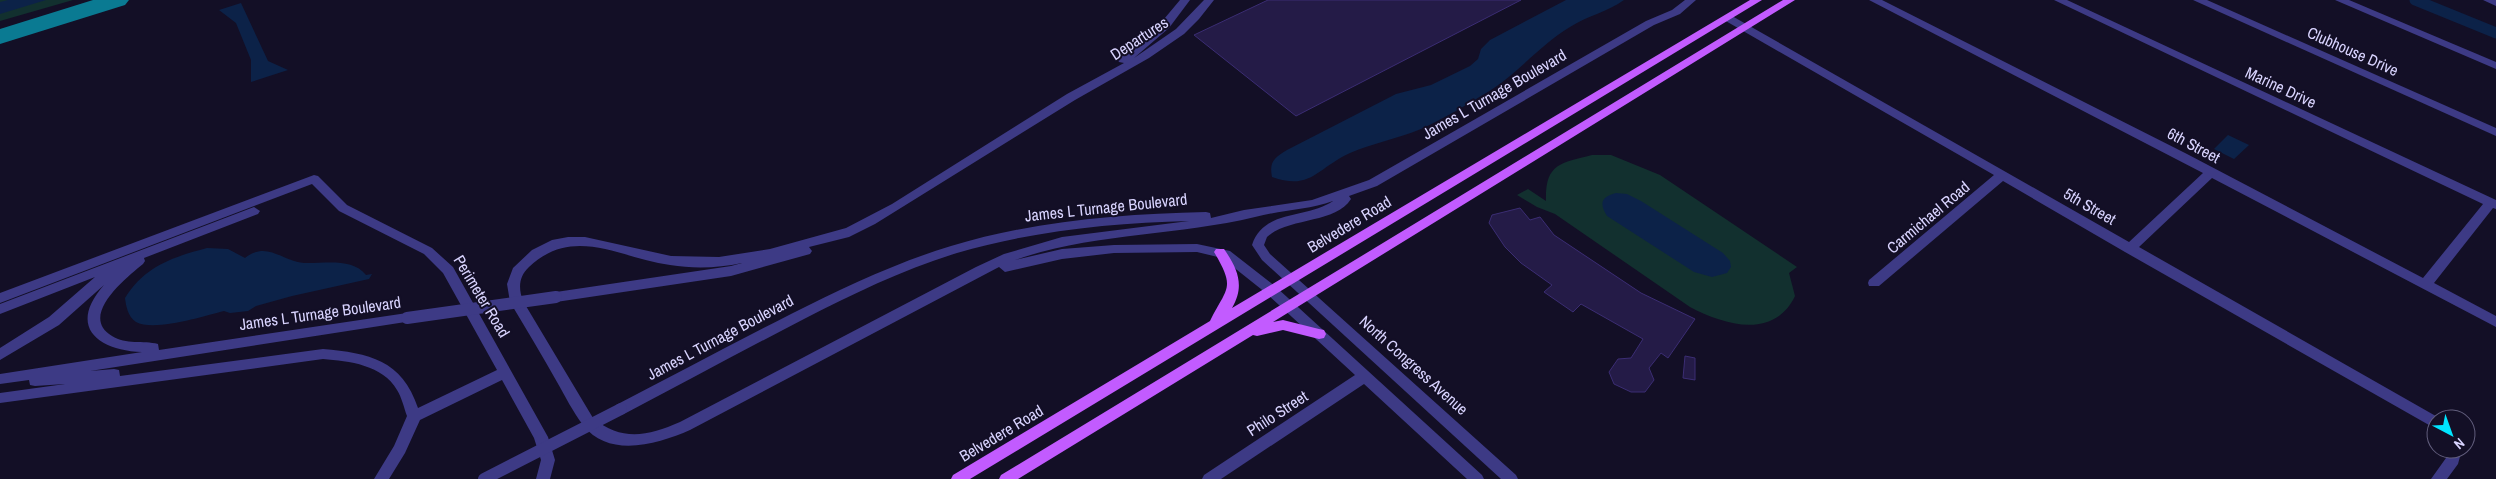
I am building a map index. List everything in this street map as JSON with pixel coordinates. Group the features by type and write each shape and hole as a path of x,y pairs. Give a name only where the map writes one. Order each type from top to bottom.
{"main road":[{"name":"Belvedere Road","path":"958,479 1757,0"},
{"path":"1006,479 1790,0"},
{"path":"1214,325 1229,304 1234,287 1231,268 1220,252"},
{"path":"1235,338 1277,325 1297,327 1320,334"}],"street":[{"path":"1079,92 1153,37 1169,22 1185,0"},
{"name":"Departures","path":"1079,92 1163,45 1191,21 1209,0"},
{"path":"1650,23 1678,0"},
{"path":"1650,23 1676,12 1691,0"},
{"name":"6th Street","path":"1874,0 2211,172 2496,322"},
{"name":"Marine Drive","path":"2059,0 2493,205 2424,285"},
{"name":"Clubhouse Drive","path":"2198,0 2496,132"},
{"path":"2340,0 2496,66"},
{"path":"2488,0 2496,3"},
{"name":"5th Street","path":"1728,18 2426,417"},
{"name":"James L Turnage Boulevard","path":"484,479 842,294 899,269 955,249 1014,234 1080,224 1250,214 1313,204 1373,183 1650,23"},
{"name":"James L Turnage Boulevard","path":"0,379 198,348 746,268 806,251 852,231 916,195 1079,92"},
{"path":"2129,249 2211,172"},
{"name":"Carmichael Road","path":"1874,283 2002,175"},
{"path":"0,298 187,228 317,183"},
{"path":"0,309 166,246 317,183"},
{"name":"Perimeter Road","path":"317,183 343,208 420,247 439,259 451,274 506,372 546,450 548,460 543,479"},
{"name":"North Congress Avenue","path":"1373,183 1327,210 1280,222 1260,235 1258,245 1263,254 1511,479"},
{"path":"852,231 752,257 707,262 665,260 597,242 572,240 549,247 530,258 517,272 513,291 588,422 604,435 636,441 654,438 680,428 999,261 1055,242 1101,234 1198,224 1250,214"},
{"path":"0,354 54,321 122,262 187,228"},
{"path":"166,246 131,266 104,290 94,307 95,322 101,336 118,345 137,349 198,348"},
{"path":"949,287 1012,265 1062,254 1152,248 1197,248 1220,252 1237,261 1271,290 1477,479"},
{"path":"0,398 323,354 346,356 369,361 388,371 402,385 414,416 406,438 390,468 381,479"},
{"path":"0,384 158,369 206,369"},
{"path":"414,416 506,372"},
{"name":"Philo Street","path":"1209,479 1365,376"},
{"path":"2438,479 2453,459"}],"green space":[{"path":"0,0 73,0 0,21"},
{"path":"1592,155 1611,155 1660,175 1797,267 1789,273 1795,296 1786,310 1775,319 1762,324 1747,325 1703,314 1555,214 1537,207 1517,195 1528,189 1546,201 1548,179 1557,167 1571,160"}],"water":[{"path":"8,0 46,0 0,14 0,2"},
{"path":"1566,0 1624,0 1559,34 1501,83 1430,125 1350,153 1305,180 1285,181 1272,177 1272,164 1279,155 1287,150 1396,94 1431,85 1470,66 1478,59 1481,49 1490,40"},
{"path":"241,3 268,61 288,70 251,82 251,60 236,23 219,10"},
{"path":"2228,135 2249,145 2234,159 2214,149"},
{"path":"1616,193 1627,194 1641,201 1723,253 1730,261 1731,267 1727,273 1712,277 1694,272 1607,216 1602,204 1603,201 1607,196"},
{"path":"207,248 228,249 245,258 253,253 268,251 296,262 345,264 360,269 366,275 372,274 369,279 292,296 256,306 248,311 230,313 224,311 179,322 155,325 144,325 133,320 128,311 125,298 141,278 171,259"}],"building":[{"path":"1268,0 1521,0 1296,116 1194,35"},
{"path":"1520,208 1530,220 1540,217 1554,235 1641,293 1695,319 1668,358 1661,353 1649,368 1654,380 1645,392 1631,392 1614,384 1609,372 1618,359 1631,358 1643,339 1581,304 1573,312 1544,292 1552,285 1521,263 1505,247 1489,223 1492,215"},
{"path":"1685,356 1695,358 1695,380 1683,378"}],"waterway":[{"path":"2415,0 2496,33"}],"taxiway":[{"path":"0,37 117,0"}]}
